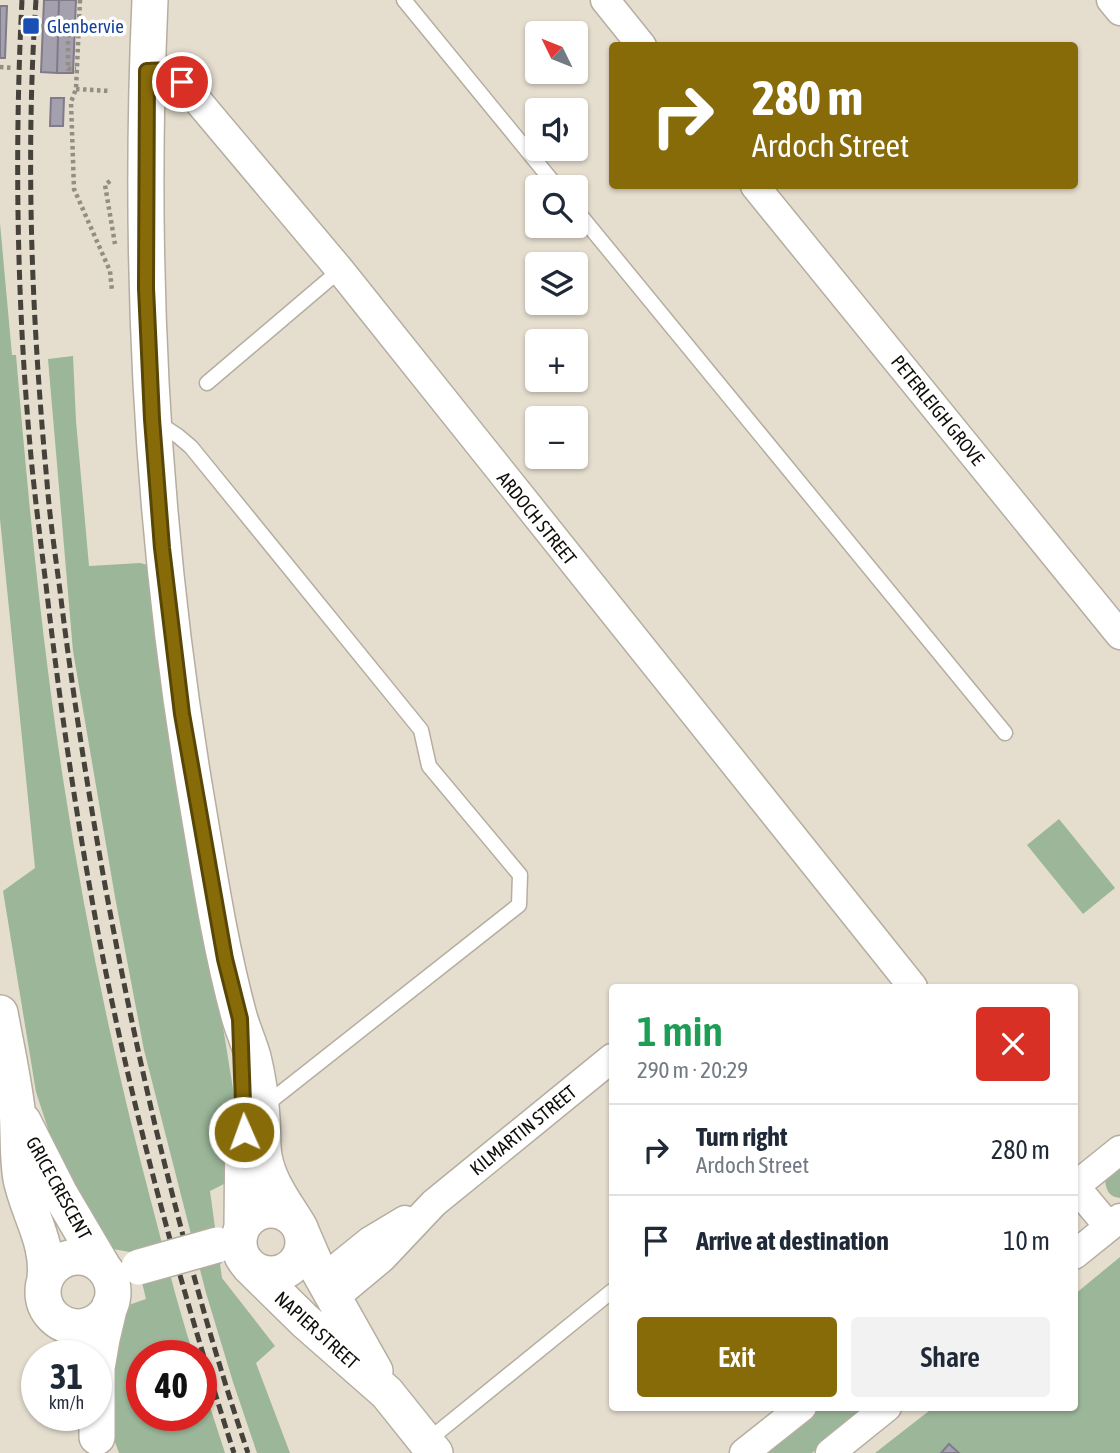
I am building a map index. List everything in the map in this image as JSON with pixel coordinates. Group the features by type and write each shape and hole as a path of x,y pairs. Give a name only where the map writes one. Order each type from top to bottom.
{"street":[{"path":"150,0 146,288 152,419 162,548 182,714 225,959 240,1019 244,1132 236,1249"},
{"path":"605,0 639,42"},
{"path":"1111,0 1120,11"},
{"name":"ARDOCH STREET","path":"147,71 170,71 175,74 340,270 912,984"},
{"name":"PETERLEIGH GROVE","path":"757,189 1120,635"},
{"name":"GRICE CRESCENT","path":"0,1013 17,1108 21,1176 46,1255 45,1278"},
{"name":"NAPIER STREET","path":"240,1019 253,1059 262,1108 266,1166 387,1393"},
{"name":"KILMARTIN STREET","path":"329,1288 370,1241 434,1203 609,1060"},
{"name":"GRICE CRESCENT","path":"17,1108 49,1173 119,1282"},
{"path":"1078,1184 1120,1150"},
{"path":"1078,1189 1114,1223 1078,1252"},
{"path":"272,1210 286,1214 299,1227 303,1247 297,1261 278,1273 263,1273 236,1249 246,1221 258,1213 272,1210"},
{"path":"56,1319 72,1326 84,1326 100,1319 119,1282 236,1249"},
{"name":"NAPIER STREET","path":"236,1249 305,1321 387,1393 431,1447"},
{"path":"71,1340 49,1313 43,1296 45,1278 49,1271 60,1261 75,1256 90,1258 119,1282"},
{"path":"95,1435 97,1368 102,1339 119,1282"},
{"path":"305,1321 315,1291 329,1288"},
{"path":"744,1453 797,1411"},
{"path":"830,1453 882,1411"}],"lane":[{"path":"404,0 547,175"},
{"path":"588,225 1005,733"},
{"path":"207,383 340,270"},
{"path":"152,419 191,447 421,730 429,766 520,875 519,905 262,1108"},
{"path":"431,1447 609,1294"}],"path":[{"path":"80,0 76,89 71,102 74,188 110,271 112,291"},
{"path":"40,26 68,27 68,69 76,69"},
{"path":"0,67 13,68"},
{"path":"76,89 110,90"},
{"path":"110,181 105,185 115,244"},
{"path":"110,271 119,270"}],"green space":[{"path":"0,223 12,355 16,355 42,625 73,839 103,998 139,1157 189,1340 126,1340 126,1431 217,1431 217,1428 225,1453 119,1453 111,1431 112,1373 123,1307 146,1299 135,1253 113,1249 102,1238 57,1156 36,1092 3,891 35,868 0,519"},
{"path":"73,356 89,566 140,563 148,565 234,1095 234,1179 210,1191 222,1278 275,1346 256,1363 290,1453 257,1453 206,1293 144,1050 73,651 48,359"},
{"path":"1059,819 1115,888 1083,914 1027,845"},
{"path":"1120,1162 1120,1198 1109,1192 1105,1180"},
{"path":"1120,1257 1120,1453 875,1453 929,1411 1078,1411 1078,1292"},
{"path":"812,1411 864,1411 812,1453 761,1453"}],"building":[{"path":"44,0 59,0 57,73 41,72"},
{"path":"59,0 76,0 73,73 57,73"},
{"path":"0,6 7,6 5,58 0,58"},
{"path":"51,98 64,98 63,126 50,126"},
{"path":"949,1444 959,1453 941,1453"}],"railway":[{"path":"22,0 18,234 23,350 34,482 65,731 97,925 133,1094 180,1274 234,1453"},
{"path":"36,0 31,120 34,301 48,497 71,672 114,932 140,1061 198,1290 248,1453"}],"place":[{"name":"Glenbervie","path":"31,26"}],"route":[{"path":"182,82 170,71 147,71 146,288 152,419 162,548 182,714 225,959 240,1019 244,1132"}]}
